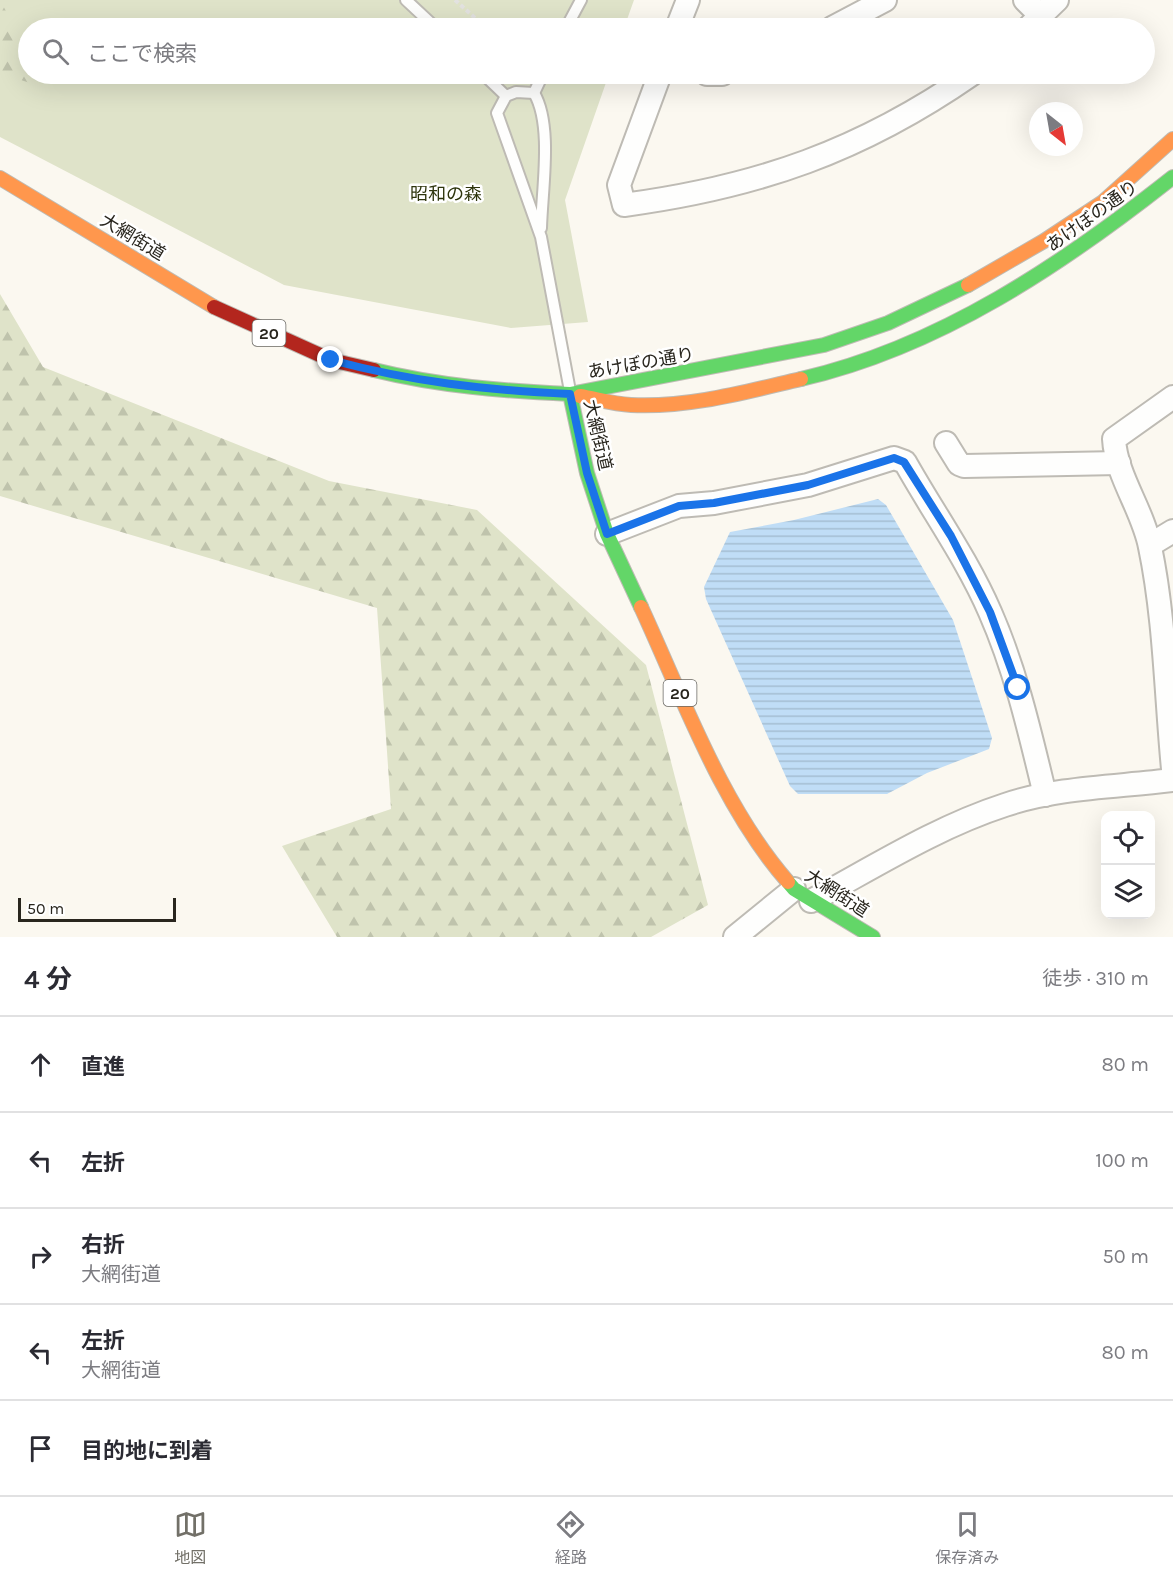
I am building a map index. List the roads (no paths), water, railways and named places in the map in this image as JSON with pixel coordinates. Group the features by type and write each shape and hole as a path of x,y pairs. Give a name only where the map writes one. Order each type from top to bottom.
{"street":[{"path":"681,18 688,0"},
{"path":"851,18 885,0"},
{"path":"1025,0 1033,18"},
{"path":"1039,18 1057,0"},
{"path":"656,84 619,185 624,205 683,197 746,183 806,164 871,136 958,84"},
{"name":"あけぼの通り","path":"570,394 614,383 760,360 827,344 887,322 984,277 1047,239 1111,195 1173,139"},
{"name":"あけぼの通り","path":"570,394 629,405 700,401 824,375 876,358 981,310 1035,279 1128,214 1173,177"},
{"name":"大網街道","path":"0,178 229,316 331,360 428,383 501,391 570,394 587,473 607,534 734,808 763,854 803,895 873,937"},
{"path":"1173,397 1114,439 1115,453 1150,545 1168,664 1173,770"},
{"path":"946,443 959,464 964,466 1119,463"},
{"path":"607,534 679,506 714,503 808,485 894,458 904,462 951,536 990,612 1018,688 1045,795"},
{"path":"1150,545 1173,531"},
{"path":"735,937 803,895 958,822 1007,804 1045,795 1173,780"}],"lane":[{"path":"406,0 425,18"},
{"path":"571,18 581,0"},
{"path":"493,84 506,96"},
{"path":"534,93 538,84"},
{"path":"534,93 516,92 506,96 497,113 541,237 570,394"},
{"path":"534,93 542,107 545,126 541,237"}],"water":[{"path":"878,499 886,505 953,620 992,738 989,749 927,773 887,794 798,794 790,786 706,599 704,587 730,532 794,520"}],"park label":[{"name":"昭和の森","path":"446,194"}]}
